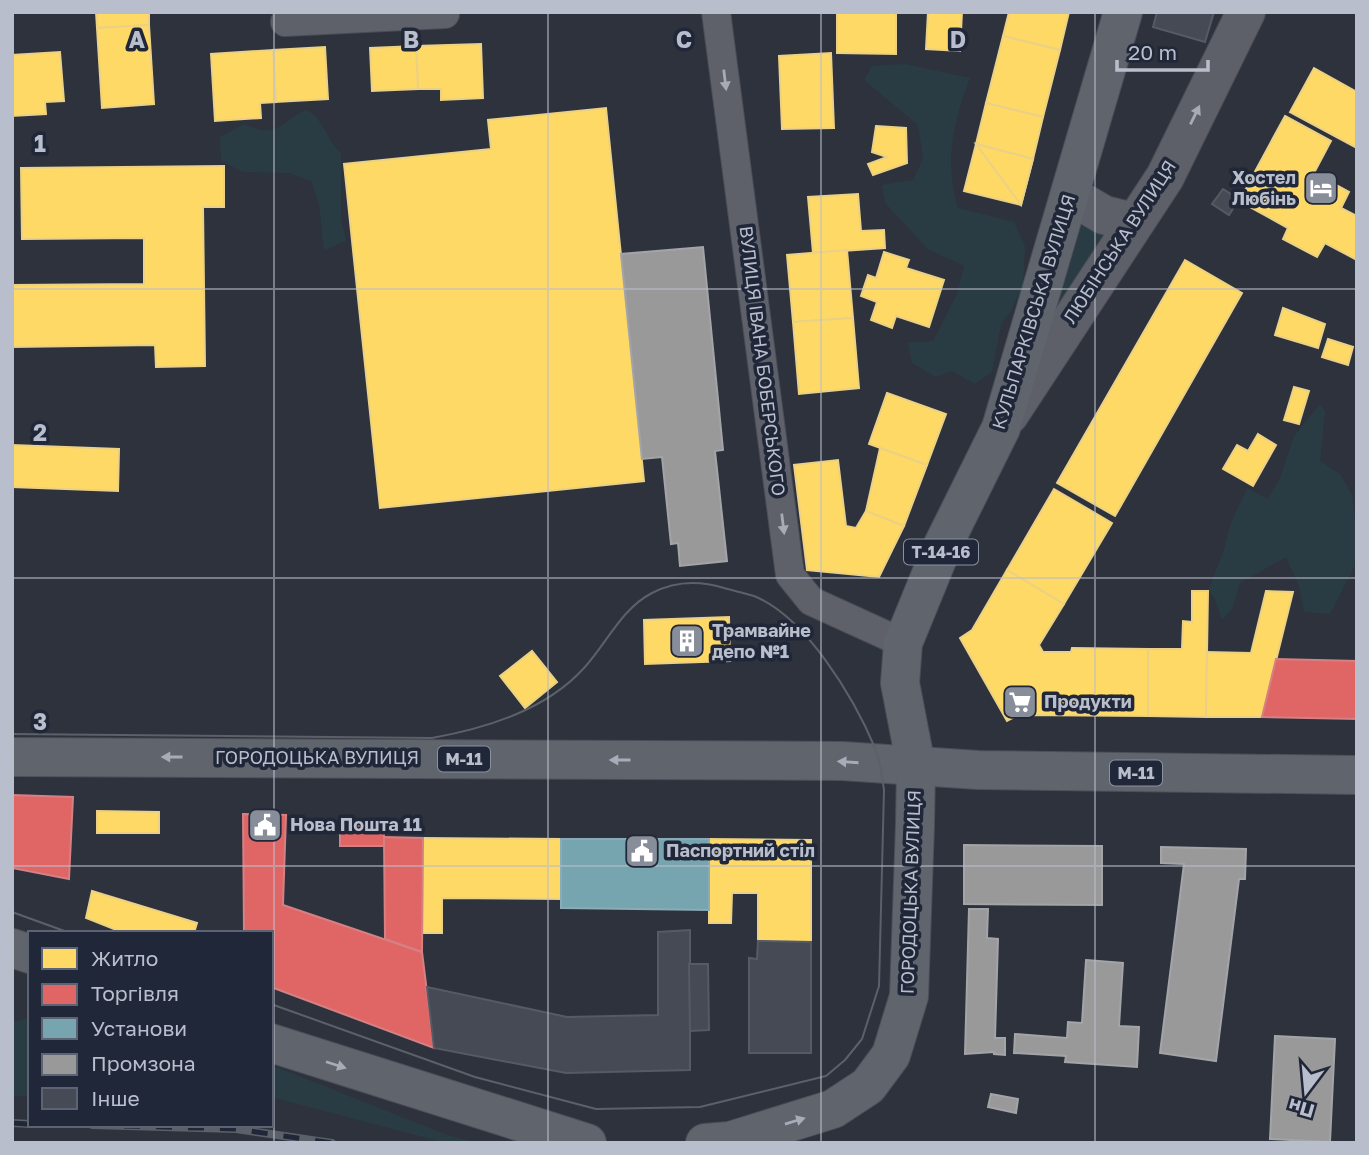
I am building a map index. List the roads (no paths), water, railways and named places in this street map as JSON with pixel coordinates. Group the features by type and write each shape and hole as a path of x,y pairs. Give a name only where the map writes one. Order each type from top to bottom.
{"main road":[{"name":"КУЛЬПАРКІВСЬКА ВУЛИЦЯ","path":"916,766 900,683 903,643 943,545 1001,428 1123,12"},
{"name":"ЛЮБІНСЬКА ВУЛИЦЯ","path":"1001,428 1133,222 1165,177 1246,12"},
{"path":"1070,195 1104,215 1133,222"},
{"name":"ГОРОДОЦЬКА ВУЛИЦЯ","path":"12,757 828,761 991,770 1357,775"},
{"name":"ГОРОДОЦЬКА ВУЛИЦЯ","path":"705,1143 730,1141 833,1109 868,1086 891,1055 909,996 916,766"},
{"path":"273,1044 587,1143"}],"street":[{"name":"ВУЛИЦЯ ІВАНА БОБЕРСЬКОГО","path":"716,12 790,575 811,601 903,643"},
{"path":"285,22 374,15 445,14"}],"tram line":[{"path":"12,734 432,738 453,734 494,723 552,695 584,668 623,617 641,600 669,586 696,583 754,596 792,622 810,640 841,683 875,748 884,790 879,986 862,1039 845,1060 826,1076 700,1107 596,1109 475,1077 273,1005"},
{"path":"12,912 64,931"}],"railway":[{"path":"12,1123 28,1124"},
{"path":"164,1127 236,1129 332,1143"}],"place":[{"name":"Хостел Любінь","path":"1321,188"},
{"name":"Трамвайне депо №1","path":"687,641"},
{"name":"Продукти","path":"1020,702"},
{"name":"Нова Пошта 11","path":"265,825"},
{"name":"Паспортний стіл","path":"642,851"}]}
